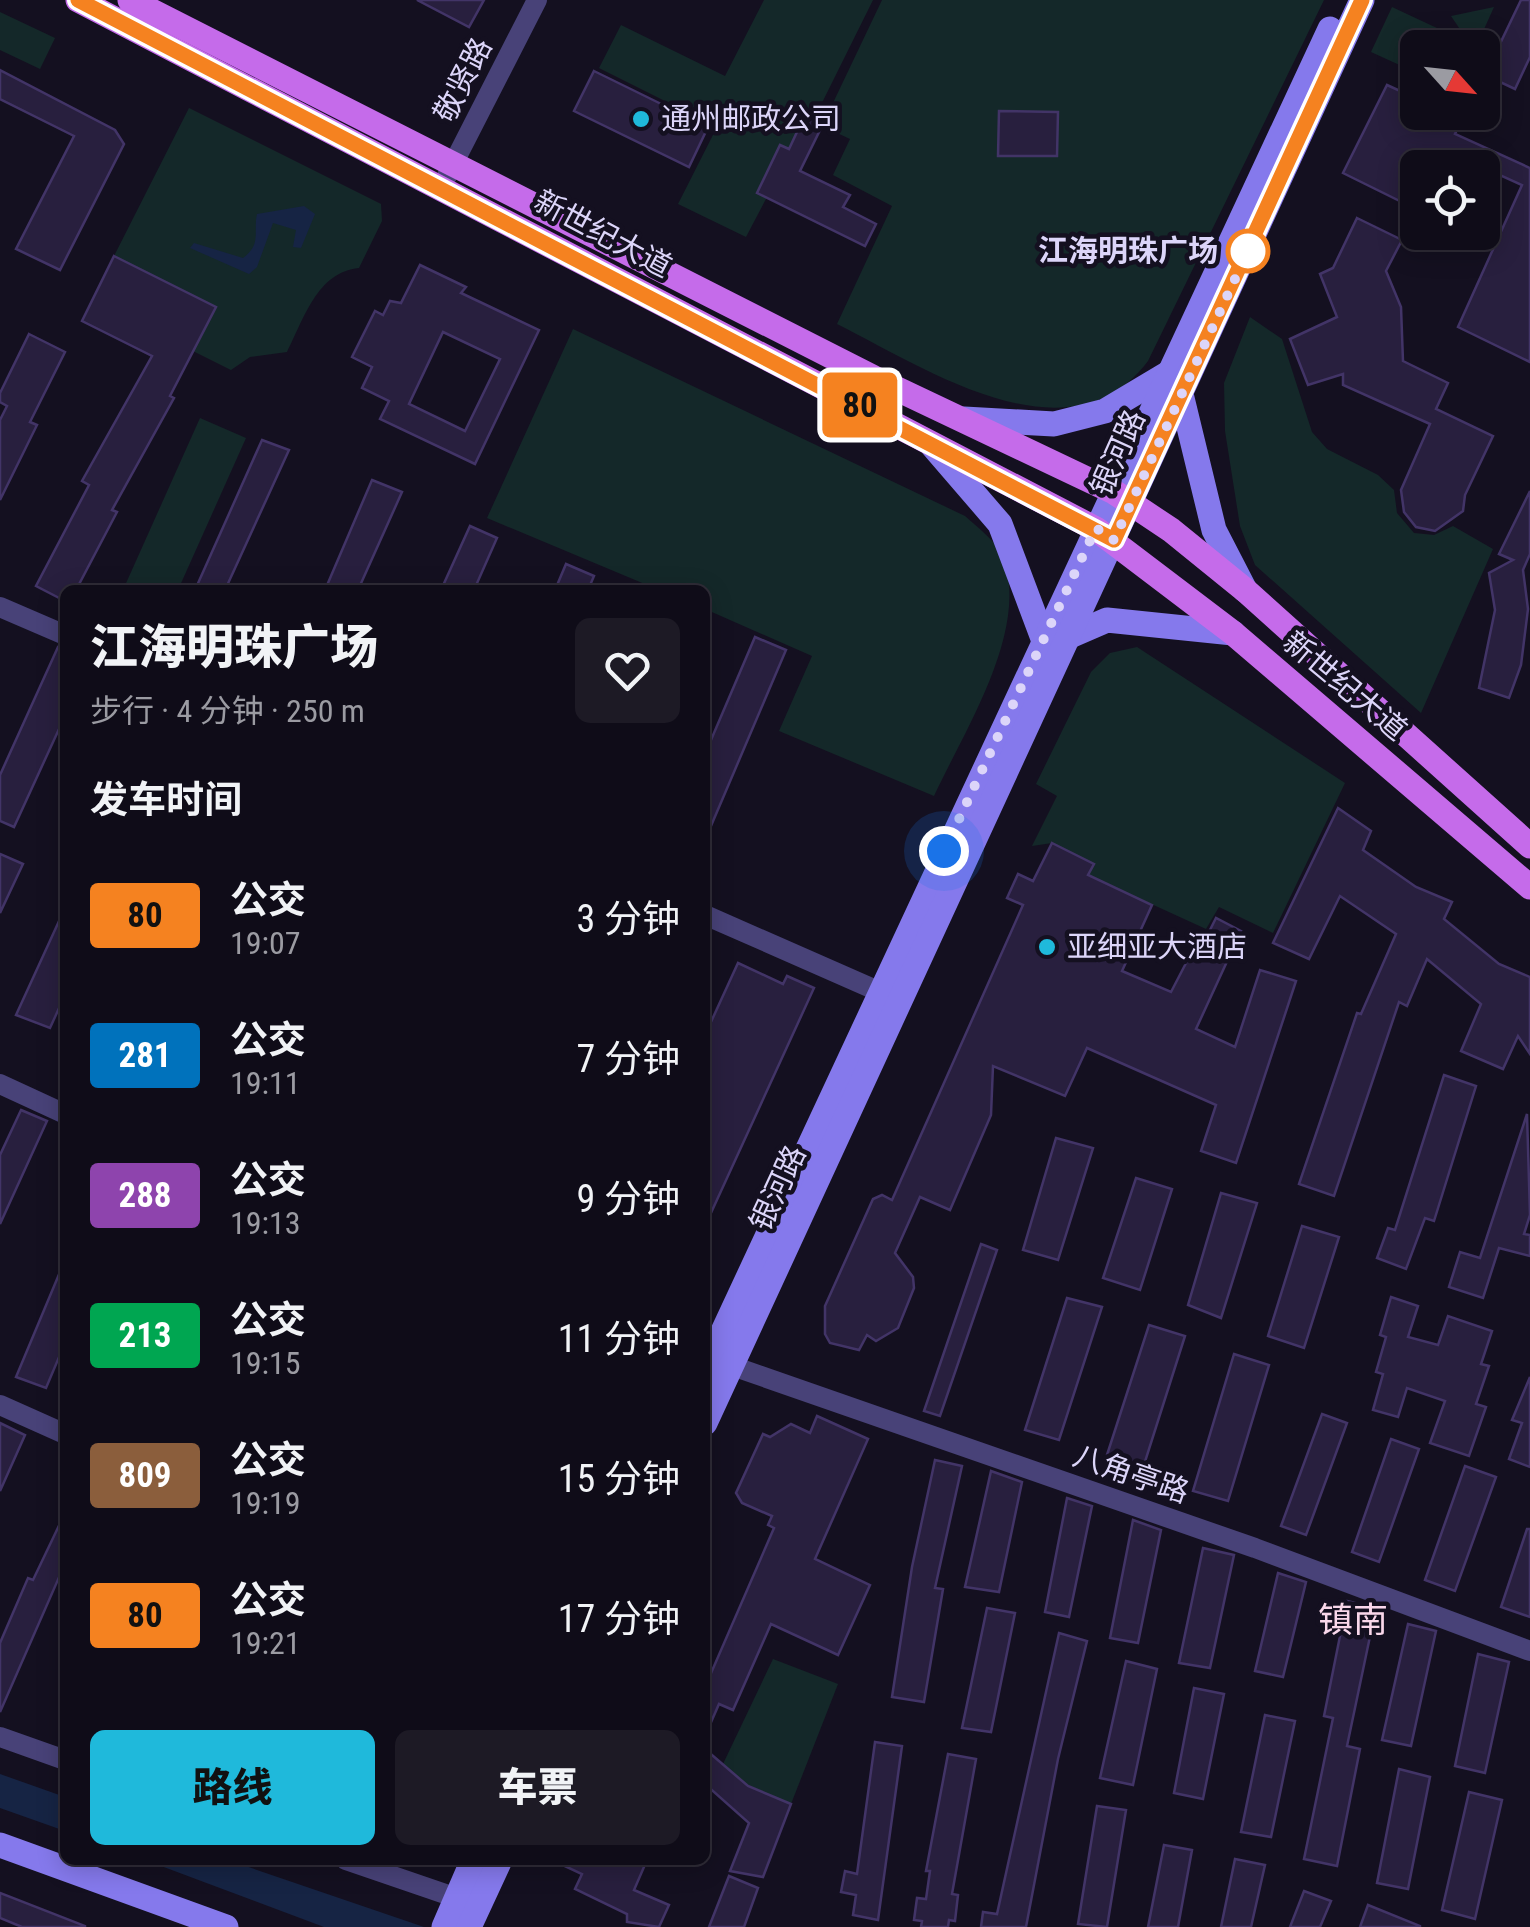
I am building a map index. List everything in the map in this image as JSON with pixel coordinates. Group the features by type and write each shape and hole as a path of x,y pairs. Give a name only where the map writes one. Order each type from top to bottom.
{"main road":[{"name":"新世纪大道","path":"78,0 1106,534 1234,634 1530,886"},
{"name":"新世纪大道","path":"130,0 454,163 539,211 1122,498 1172,530 1245,590 1530,846"},
{"name":"银河路","path":"716,1365 1070,636 1106,534 1344,0"},
{"name":"银河路","path":"1174,384 1362,0"},
{"path":"961,419 1054,424 1105,411 1174,384 1214,530 1245,590"},
{"path":"929,441 1000,524 1044,641"},
{"name":"银河路","path":"710,1398 716,1365 878,991 1044,641 1106,534"},
{"path":"1070,636 1107,620 1234,634"},
{"path":"0,1845 226,1927"},
{"path":"469,1927 467,1893 472,1865"},
{"path":"444,1927 467,1893 495,1865"}],"street":[{"name":"敬贤路","path":"442,187 537,0"},
{"path":"0,607 60,634"},
{"path":"710,918 878,991"},
{"path":"0,1084 60,1112"},
{"name":"八角亭路","path":"716,1365 1255,1548 1530,1651"},
{"path":"0,1405 60,1432"},
{"path":"0,1737 60,1758"},
{"path":"364,1865 467,1893"}],"green space":[{"path":"764,0 873,0 813,121 804,118 789,149 780,145 757,192 767,197 746,237 678,204 717,127 599,68 621,25 725,76"},
{"path":"882,0 1324,0 1148,361 1116,391 1078,406 1038,407 996,398 911,363 837,324 892,206 833,175 850,139 822,126"},
{"path":"1392,7 1441,30 1400,30 1400,65 1371,52"},
{"path":"1494,7 1484,30 1460,30 1451,16"},
{"path":"0,12 55,38 40,69 0,50"},
{"path":"189,108 381,204 382,221 359,268 332,278 322,288 287,352 250,357 231,370 193,351 215,308 114,256"},
{"path":"1250,317 1282,339 1312,432 1327,449 1378,475 1394,490 1397,513 1414,533 1434,535 1453,526 1493,549 1421,713 1255,565 1240,526 1225,431 1224,383"},
{"path":"573,329 965,516 1002,555 1009,583 1002,646 977,710 934,796 779,731 812,656 710,611 710,585 647,585 487,518"},
{"path":"200,418 246,438 180,585 125,585"},
{"path":"1137,647 1345,783 1273,933 1219,907 1206,929 1088,875 1093,863 1052,843 1032,846 1057,796 1036,784 1091,672 1110,653"},
{"path":"773,1659 838,1684 791,1804 744,1783 723,1764"}],"water":[{"path":"304,206 315,214 301,248 293,247 296,230 273,223 257,267 249,274 190,248 194,243 243,258 255,243 257,214"},
{"path":"0,1774 60,1795 60,1829 0,1808"},
{"path":"158,1865 243,1865 424,1927 324,1927"}],"building":[{"path":"417,0 484,0 469,27"},
{"path":"1521,0 1530,0 1530,57 1515,89 1500,82 1500,44"},
{"path":"0,70 115,130 124,144 60,270 16,249 74,136 0,99"},
{"name":"通州邮政公司","path":"594,71 708,127 689,167 574,111"},
{"path":"1387,85 1400,91 1400,130 1457,130 1455,134 1490,150 1400,150 1400,201 1343,173"},
{"path":"999,111 1058,112 1057,156 998,156"},
{"path":"804,117 822,126 800,171 850,195 843,207 876,224 865,246 757,193 780,145 789,149"},
{"path":"1500,154 1530,168 1530,362 1458,327 1493,250 1500,250 1500,234 1522,185 1500,175"},
{"path":"1357,218 1400,239 1386,271 1401,307 1403,361 1448,383 1436,409 1493,436 1465,495 1463,511 1435,531 1416,527 1404,512 1401,490 1430,424 1343,385 1343,374 1308,385 1290,339 1337,317 1320,274 1333,268"},
{"path":"114,256 216,307 170,396 174,398 112,510 117,512 79,585 60,585 60,598 36,586 89,485 82,481 152,356 82,321"},
{"path":"420,265 466,287 461,293 539,330 475,464 380,419 389,401 362,388 372,367 352,357 375,311 383,315 390,301 401,303","holes":["443,332 500,359 465,431 409,404"]},
{"path":"29,334 65,352 30,422 37,425 0,500 0,420 7,406 0,402 0,393"},
{"path":"262,440 289,450 227,585 197,585"},
{"path":"372,480 402,492 360,585 327,585"},
{"path":"1530,491 1530,554 1523,570 1528,609 1521,665 1509,698 1479,688 1495,610 1489,573 1513,560 1499,554"},
{"path":"470,526 497,538 476,585 443,585"},
{"path":"566,564 594,576 590,585 557,585"},
{"path":"755,637 786,650 710,828 710,742"},
{"path":"60,648 60,727 14,827 0,821 0,775"},
{"path":"1338,808 1371,831 1363,850 1416,887 1452,902 1444,919 1499,964 1530,977 1530,1054 1518,1036 1503,1069 1461,1051 1481,1004 1427,959 1407,1006 1399,1002 1334,1196 1299,1184 1357,1013 1361,1014 1396,934 1340,896 1309,959 1273,943"},
{"path":"1052,843 1094,864 1088,875 1152,905 1122,971 1171,992 1197,942 1203,944 1216,918 1241,931 1196,1029 1235,1047 1260,970 1296,981 1236,1163 1201,1151 1216,1105 1087,1048 1065,1096 993,1066 991,1115 950,1210 920,1197 895,1253 913,1277 914,1288 898,1328 876,1341 867,1335 859,1350 830,1343 825,1334 825,1306 873,1199 882,1195 892,1200 1023,905 1007,898 1018,874 1033,881"},
{"path":"0,854 23,864 0,913"},
{"path":"60,919 60,1006 50,1028 16,1015"},
{"path":"738,963 783,984 787,976 814,988 710,1215 710,1024"},
{"path":"1444,1075 1476,1086 1434,1221 1425,1218 1406,1269 1377,1258 1388,1228 1395,1230"},
{"path":"21,1110 47,1121 0,1224 0,1155"},
{"path":"1527,1114 1530,1215 1524,1234 1530,1235 1530,1256 1499,1248 1483,1298 1449,1287 1460,1252 1480,1258"},
{"path":"1056,1138 1093,1148 1058,1260 1023,1250"},
{"path":"1136,1178 1172,1189 1140,1290 1103,1278"},
{"path":"1221,1193 1257,1203 1221,1318 1188,1305"},
{"path":"1302,1226 1339,1237 1304,1348 1268,1336"},
{"path":"981,1244 997,1250 940,1416 924,1411"},
{"path":"60,1272 60,1355 46,1388 16,1377"},
{"path":"1391,1297 1418,1306 1408,1337 1438,1345 1448,1316 1492,1331 1481,1364 1489,1366 1476,1404 1486,1407 1469,1456 1430,1443 1445,1401 1407,1388 1398,1417 1373,1410 1383,1374 1376,1372 1386,1337 1380,1335"},
{"path":"1067,1298 1102,1307 1059,1440 1025,1430"},
{"path":"1149,1325 1185,1336 1143,1468 1106,1458"},
{"path":"1234,1354 1269,1365 1228,1501 1193,1491"},
{"path":"1530,1377 1530,1467 1509,1459 1522,1423 1512,1420"},
{"path":"1322,1414 1347,1423 1306,1535 1281,1526"},
{"path":"817,1416 868,1439 815,1559 870,1585 838,1655 771,1624 733,1710 719,1704 710,1725 710,1675 774,1528 768,1525 772,1516 742,1503 736,1493 763,1434 770,1437 791,1424 810,1433"},
{"path":"0,1423 25,1435 0,1491"},
{"path":"1391,1439 1419,1449 1379,1562 1352,1552"},
{"path":"935,1460 962,1466 935,1588 943,1589 924,1702 892,1697 912,1567"},
{"path":"1465,1466 1496,1477 1455,1591 1425,1580"},
{"path":"991,1471 1022,1482 999,1592 965,1587"},
{"path":"1067,1498 1092,1506 1069,1617 1045,1612"},
{"path":"1133,1520 1161,1530 1138,1643 1110,1638"},
{"path":"60,1523 60,1575 0,1712 0,1643 28,1578 33,1580"},
{"path":"1530,1529 1530,1617 1501,1607"},
{"path":"1203,1548 1234,1555 1210,1668 1179,1663"},
{"path":"1278,1573 1306,1582 1283,1677 1255,1671"},
{"path":"1347,1601 1376,1608 1347,1746 1360,1749 1337,1866 1304,1859 1333,1718 1324,1716"},
{"path":"987,1608 1015,1613 991,1732 962,1728"},
{"path":"1408,1624 1436,1631 1411,1746 1382,1740"},
{"path":"1059,1633 1087,1641 1058,1759 1026,1927 981,1927 983,1912 997,1914"},
{"path":"1478,1654 1509,1662 1485,1773 1455,1766"},
{"path":"1126,1661 1157,1669 1133,1785 1100,1778"},
{"path":"1194,1688 1224,1694 1203,1799 1174,1793"},
{"path":"1265,1715 1295,1721 1271,1837 1241,1832"},
{"path":"875,1742 902,1746 878,1920 853,1915 856,1895 841,1892 845,1871 857,1874"},
{"path":"710,1753 748,1786 791,1804 763,1877 730,1871 749,1823 710,1788"},
{"path":"948,1754 976,1759 952,1894 958,1895 955,1921 949,1920 948,1927 921,1927 922,1921 914,1920 917,1898 926,1899 930,1871 926,1871"},
{"path":"1399,1769 1430,1777 1408,1889 1377,1883"},
{"path":"1469,1792 1502,1800 1475,1919 1442,1910"},
{"path":"1097,1806 1126,1810 1107,1927 1078,1924"},
{"path":"1164,1845 1192,1850 1178,1927 1148,1927"},
{"path":"1235,1859 1265,1865 1251,1927 1221,1927"},
{"path":"563,1865 645,1865 634,1890 669,1905 659,1927 627,1922 627,1914 575,1889 582,1874"},
{"path":"729,1876 758,1888 744,1927 709,1927"},
{"path":"1304,1891 1331,1901 1320,1927 1290,1927"},
{"path":"0,1893 85,1927 22,1927 0,1918"},
{"path":"1368,1905 1420,1926 1420,1927 1360,1927"}],"bus line":[{"name":"80","path":"78,0 1114,540 1362,0"}],"place":[{"name":"通州邮政公司","path":"641,119"},
{"name":"江海明珠广场","path":"1248,251"},
{"name":"亚细亚大酒店","path":"1047,947"}],"district":[{"name":"镇南","path":"1353,1620"}],"route":[{"path":"944,851 1096,528 1114,540 1248,251"}]}
